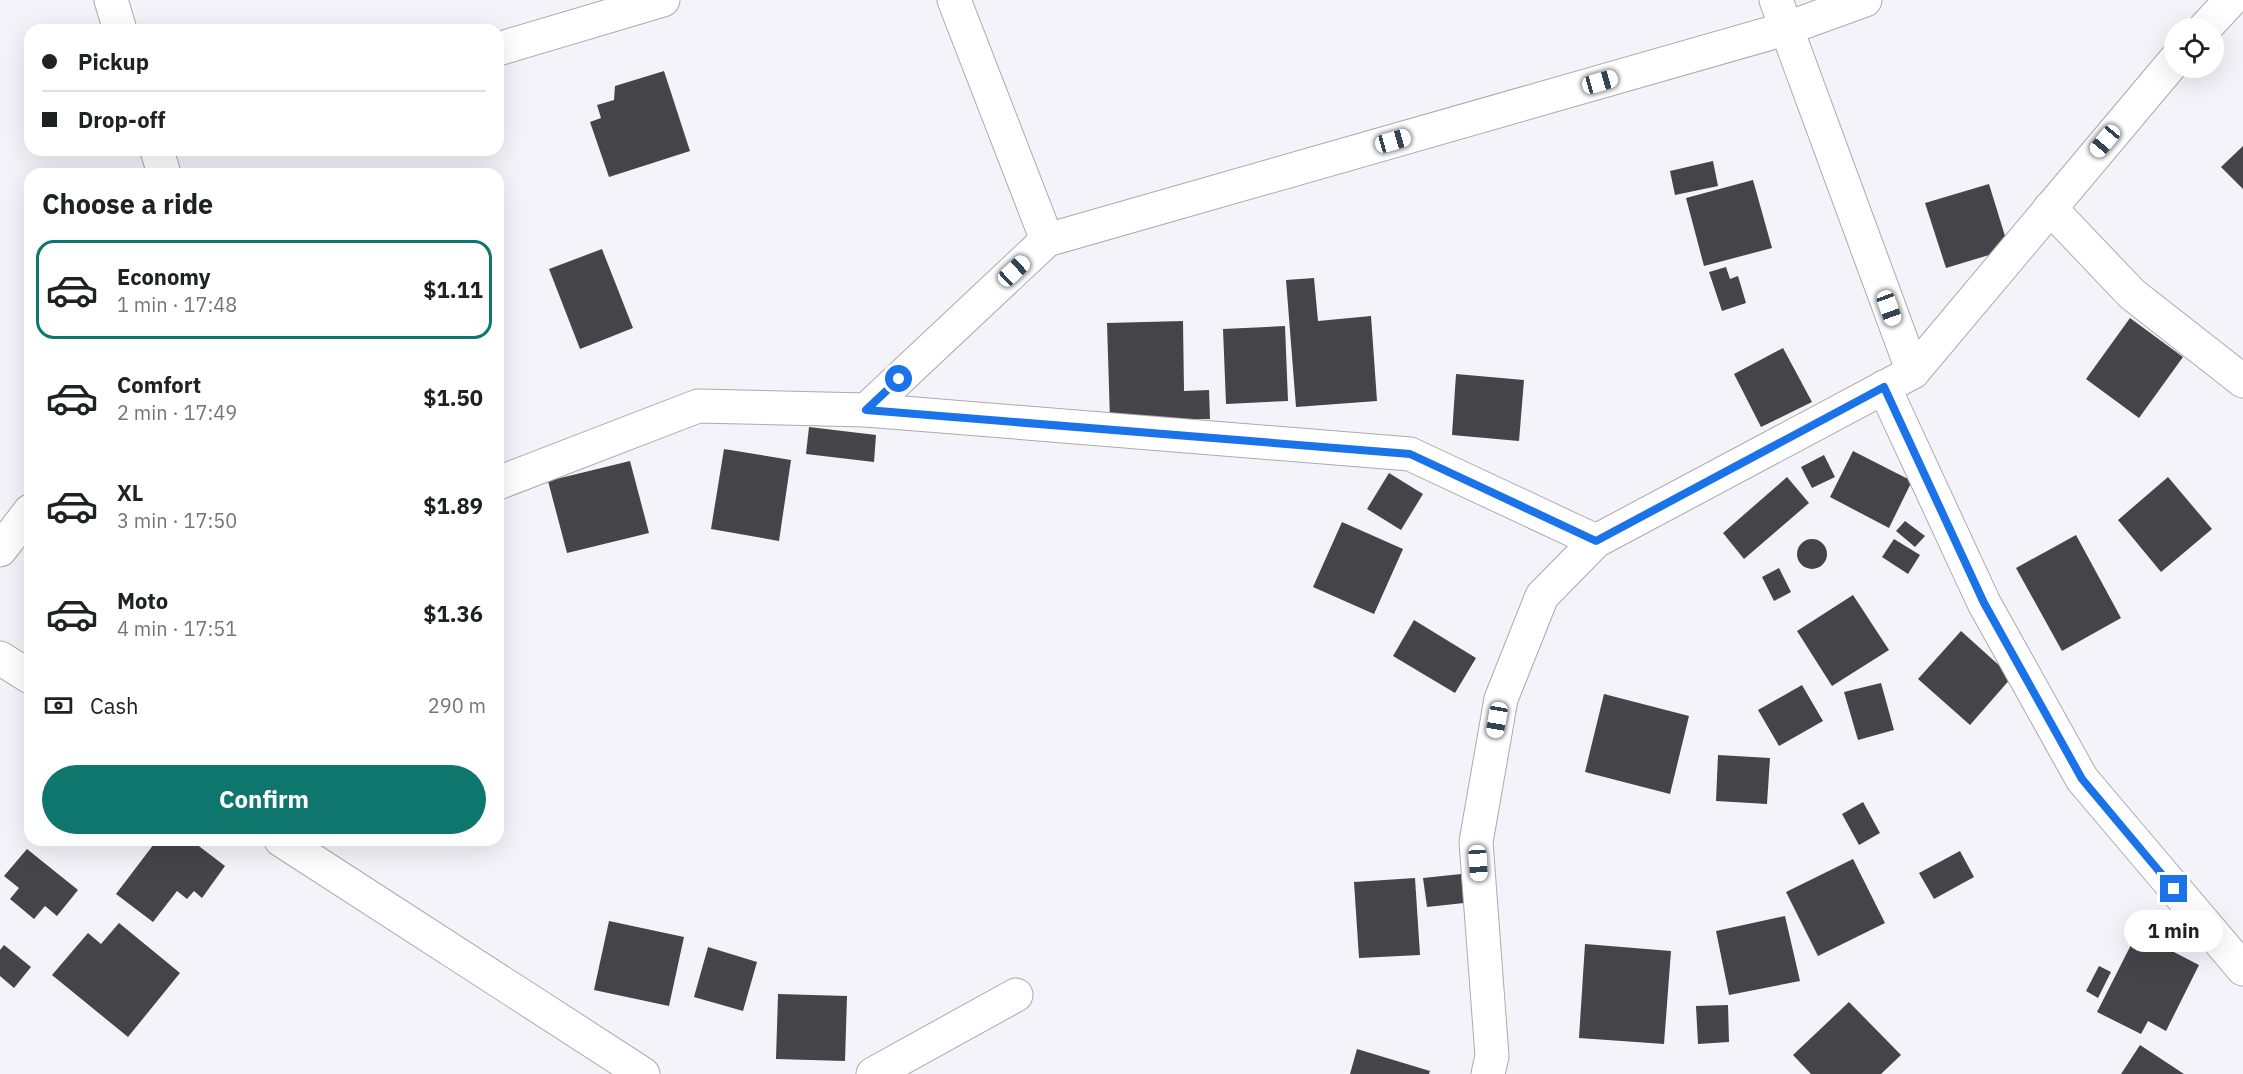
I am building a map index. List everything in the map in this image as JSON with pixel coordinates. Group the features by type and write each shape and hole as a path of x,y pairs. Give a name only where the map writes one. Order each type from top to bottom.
{"street":[{"path":"111,0 118,24"},
{"path":"504,47 663,0"},
{"path":"954,0 1047,240"},
{"path":"866,410 1047,240 1780,15 1865,0"},
{"path":"2214,18 2231,0"},
{"path":"1780,15 1913,372"},
{"path":"1488,1074 1492,1056 1476,842 1501,699 1542,596 1596,541 1913,372 2164,73"},
{"path":"2050,208 2132,294 2243,381"},
{"path":"1884,387 1984,603 2082,779 2243,969"},
{"path":"504,481 698,406 866,410 1410,454 1596,541"},
{"path":"0,550 24,519"},
{"path":"290,846 643,1074"},
{"path":"873,1074 1016,995"}],"building":[{"path":"664,71 690,151 609,177 590,122 601,118 597,105 614,100 615,86"},
{"path":"2243,146 2243,189 2221,167"},
{"path":"1713,161 1718,186 1675,195 1670,171"},
{"path":"1753,180 1772,248 1704,266 1686,198"},
{"path":"1989,184 2009,249 1946,268 1925,203"},
{"path":"602,249 633,328 580,349 549,269"},
{"path":"1726,267 1730,279 1738,276 1746,303 1722,311 1709,272"},
{"path":"1314,278 1318,321 1371,316 1377,401 1296,407 1286,280"},
{"path":"2130,318 2183,357 2139,418 2086,379"},
{"path":"1183,321 1184,391 1209,390 1210,419 1110,420 1107,323"},
{"path":"1285,326 1288,401 1226,404 1223,329"},
{"path":"1783,348 1812,402 1761,427 1734,374"},
{"path":"1456,374 1524,380 1519,441 1452,435"},
{"path":"809,427 876,435 874,462 806,454"},
{"path":"724,449 791,460 779,541 711,529"},
{"path":"1853,451 1912,481 1889,528 1830,497"},
{"path":"1824,455 1835,477 1812,488 1801,467"},
{"path":"630,461 649,533 567,553 548,481"},
{"path":"1389,473 1423,494 1401,530 1367,509"},
{"path":"1787,477 1809,503 1744,559 1723,533"},
{"path":"2168,477 2212,529 2161,572 2118,520"},
{"path":"1905,521 1925,536 1915,547 1896,531"},
{"path":"1342,522 1403,549 1374,614 1313,587"},
{"path":"2076,535 2121,618 2062,651 2016,568"},
{"path":"1812,539 1818,540 1826,548 1826,560 1818,568 1812,569 1806,568 1798,560 1797,554 1798,548 1806,540"},
{"path":"1894,539 1920,555 1908,574 1882,557"},
{"path":"1779,568 1791,592 1774,601 1762,577"},
{"path":"1853,595 1889,650 1832,686 1797,631"},
{"path":"1414,620 1476,658 1455,693 1393,656"},
{"path":"1961,631 2012,677 1970,725 1918,679"},
{"path":"1881,683 1894,730 1858,740 1844,692"},
{"path":"1802,685 1823,721 1779,746 1758,710"},
{"path":"1604,694 1689,716 1670,794 1585,772"},
{"path":"1718,755 1770,758 1767,804 1716,801"},
{"path":"1863,802 1880,833 1859,845 1842,814"},
{"path":"152,846 199,846 225,866 202,898 194,891 187,899 177,891 153,922 116,894"},
{"path":"27,849 78,890 57,916 45,906 34,919 10,899 19,888 4,876"},
{"path":"1960,851 1974,877 1934,899 1919,873"},
{"path":"1853,859 1885,923 1818,956 1786,892"},
{"path":"1461,874 1464,903 1427,907 1423,878"},
{"path":"1415,878 1420,955 1359,958 1354,882"},
{"path":"1785,916 1800,981 1729,995 1716,931"},
{"path":"609,921 684,937 669,1006 594,990"},
{"path":"119,923 180,973 128,1037 52,975 88,933 101,944"},
{"path":"2137,933 2199,965 2166,1031 2148,1021 2141,1034 2097,1012"},
{"path":"1585,944 1671,951 1664,1044 1579,1038"},
{"path":"4,945 31,967 14,988 0,976 0,950"},
{"path":"708,947 757,962 743,1011 694,997"},
{"path":"2099,966 2111,972 2098,998 2086,991"},
{"path":"778,994 847,996 845,1061 776,1059"},
{"path":"1849,1002 1901,1055 1881,1074 1811,1074 1793,1055"},
{"path":"1728,1005 1729,1042 1698,1044 1696,1006"},
{"path":"2140,1045 2184,1074 2121,1074"},
{"path":"1357,1049 1430,1071 1429,1074 1350,1074"}],"route":[{"path":"899,379 866,410 1410,454 1596,541 1884,387 1984,603 2082,779 2174,889"}]}
